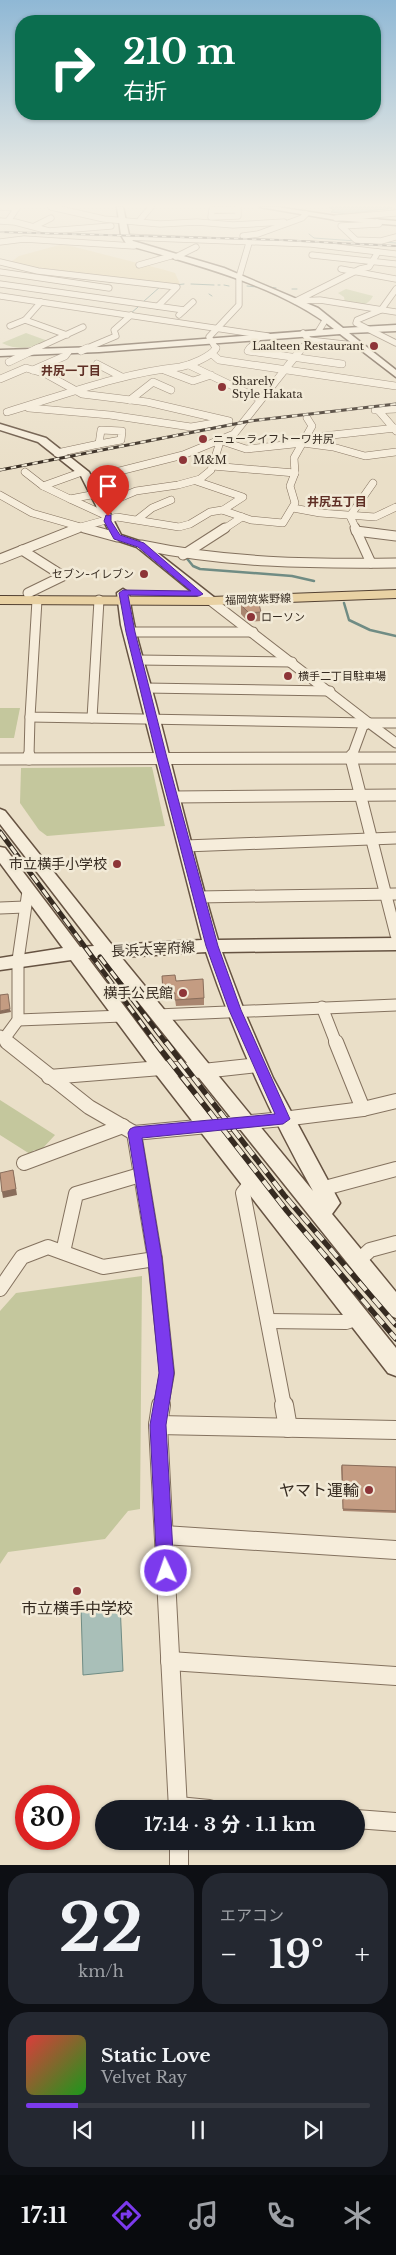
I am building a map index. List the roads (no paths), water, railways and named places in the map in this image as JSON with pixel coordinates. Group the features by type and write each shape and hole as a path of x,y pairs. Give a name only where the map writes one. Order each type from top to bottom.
{"main road":[{"path":"106,520 116,535"},
{"name":"福岡筑紫野線","path":"205,597 396,587"},
{"name":"福岡筑紫野線","path":"0,593 33,597 99,600 123,596"},
{"name":"福岡筑紫野線","path":"0,600 33,597 396,594"}],"street":[{"path":"71,294 184,310"},
{"path":"85,309 102,294"},
{"path":"158,306 170,294"},
{"path":"0,420 4,410 22,407 122,377 189,365 212,354 216,349 209,338 239,305 239,294"},
{"path":"279,294 315,310 339,330 394,369"},
{"path":"296,301 310,294"},
{"path":"392,294 381,310 357,320 358,325 396,343"},
{"path":"1,296 258,333 264,337"},
{"path":"296,301 320,300 396,312"},
{"path":"10,326 25,320 41,302"},
{"path":"172,321 193,302"},
{"path":"81,352 116,336 114,330 131,315"},
{"path":"318,332 326,319"},
{"path":"25,320 67,335"},
{"path":"9,362 83,327"},
{"path":"43,486 220,442 234,434 248,417 260,399 296,358 306,337 318,332 396,328"},
{"path":"264,337 248,351 342,364"},
{"path":"0,353 81,352 264,337 306,337 362,346"},
{"path":"0,379 65,356 68,352"},
{"path":"212,354 219,360 396,386"},
{"path":"0,359 46,374 76,391 230,420"},
{"path":"97,364 122,377"},
{"path":"189,365 260,399"},
{"path":"160,369 193,381 211,375"},
{"path":"130,400 153,382 171,390"},
{"path":"22,407 110,415 191,427 248,417"},
{"path":"395,429 374,410 396,409"},
{"path":"0,559 83,527 118,517 187,527 212,511 223,510 242,517 273,523 283,522 295,503 290,486 294,473 294,458 312,426 307,418"},
{"path":"0,427 42,440 85,475 96,494 106,520"},
{"path":"220,442 246,448 395,429"},
{"path":"304,440 365,456 396,461"},
{"path":"100,506 141,489 148,490 196,481 206,476 212,466 220,442"},
{"path":"57,453 99,446"},
{"path":"365,456 396,452"},
{"path":"212,466 294,473"},
{"path":"25,472 43,486 106,520"},
{"path":"196,481 243,497 223,510"},
{"path":"350,516 373,483"},
{"path":"70,499 96,494"},
{"path":"0,496 32,513 116,535 141,545 181,555 248,563 396,563"},
{"path":"138,519 152,508 171,500"},
{"path":"0,506 10,501"},
{"path":"293,508 350,516 375,517 396,507"},
{"path":"350,516 372,563"},
{"path":"181,555 242,517"},
{"path":"356,531 396,536"},
{"path":"141,545 205,597 396,743"},
{"path":"22,550 63,576 33,597 29,759"},
{"path":"123,596 130,632 154,720 162,758 212,946 235,1010 258,1065 283,1119 330,1203 319,1214"},
{"path":"92,718 99,600"},
{"path":"130,632 253,632"},
{"path":"138,660 292,662"},
{"path":"145,688 330,691"},
{"path":"30,717 396,723"},
{"path":"369,723 363,726 352,758 373,839 392,894 396,935"},
{"path":"0,759 396,758"},
{"path":"173,797 396,795"},
{"path":"0,814 157,1015 396,1308"},
{"path":"185,846 396,838"},
{"path":"0,852 27,899 74,953 161,1068 396,1365"},
{"path":"198,897 392,894"},
{"path":"0,908 27,899"},
{"path":"27,899 18,960 18,1020 2,1037 49,1077 89,1107 129,1130 139,1153 140,1175 155,1259 167,1373 158,1425 178,1800"},
{"name":"長浜太宰府線","path":"0,964 74,953 108,951 212,946 396,944"},
{"path":"157,1015 235,1010 396,1005"},
{"path":"322,1007 363,1109"},
{"path":"18,1020 123,1016"},
{"path":"49,1077 161,1068 203,1070 258,1065"},
{"path":"24,1163 129,1130 245,1123 363,1109 396,1102"},
{"path":"321,1188 396,1169"},
{"path":"63,1252 76,1194 140,1175"},
{"path":"251,1183 243,1193 288,1428"},
{"path":"358,1261 370,1250 396,1242"},
{"path":"0,1289 22,1257 48,1247 102,1267 155,1259"},
{"path":"268,1321 346,1322 358,1318"},
{"path":"158,1425 396,1430"},
{"path":"164,1536 396,1550"},
{"path":"170,1661 396,1676"},
{"path":"365,1820 396,1822"},
{"path":"179,1850 179,1865"}],"water":[{"path":"120,1603 123,1671 83,1675 81,1607"}],"waterway":[{"path":"143,302 152,294"},
{"path":"130,314 138,307"},
{"path":"185,556 193,566 200,569 292,576 314,581"},
{"path":"344,603 349,620 370,630 396,636"}],"railway":[{"path":"0,470 250,421 396,404"},
{"path":"0,832 156,1043"},
{"path":"100,957 166,1043"},
{"path":"155,1042 287,1211 396,1339"},
{"path":"166,1042 284,1195 396,1325"}],"place":[{"name":"Laalteen Restaurant","path":"374,346"},
{"name":"Sharely Style Hakata","path":"222,387"},
{"name":"ニューライフトーワ井尻","path":"203,439"},
{"name":"M&M","path":"183,460"},
{"name":"セブン-イレブン","path":"144,574"},
{"name":"ローソン","path":"251,617"},
{"name":"横手二丁目駐車場","path":"288,676"},
{"name":"市立横手小学校","path":"117,864"},
{"name":"横手公民館","path":"183,993"},
{"name":"ヤマト運輸","path":"369,1490"},
{"name":"市立横手中学校","path":"77,1591"}],"district":[{"name":"井尻一丁目","path":"71,370"},
{"name":"井尻五丁目","path":"337,501"}]}
